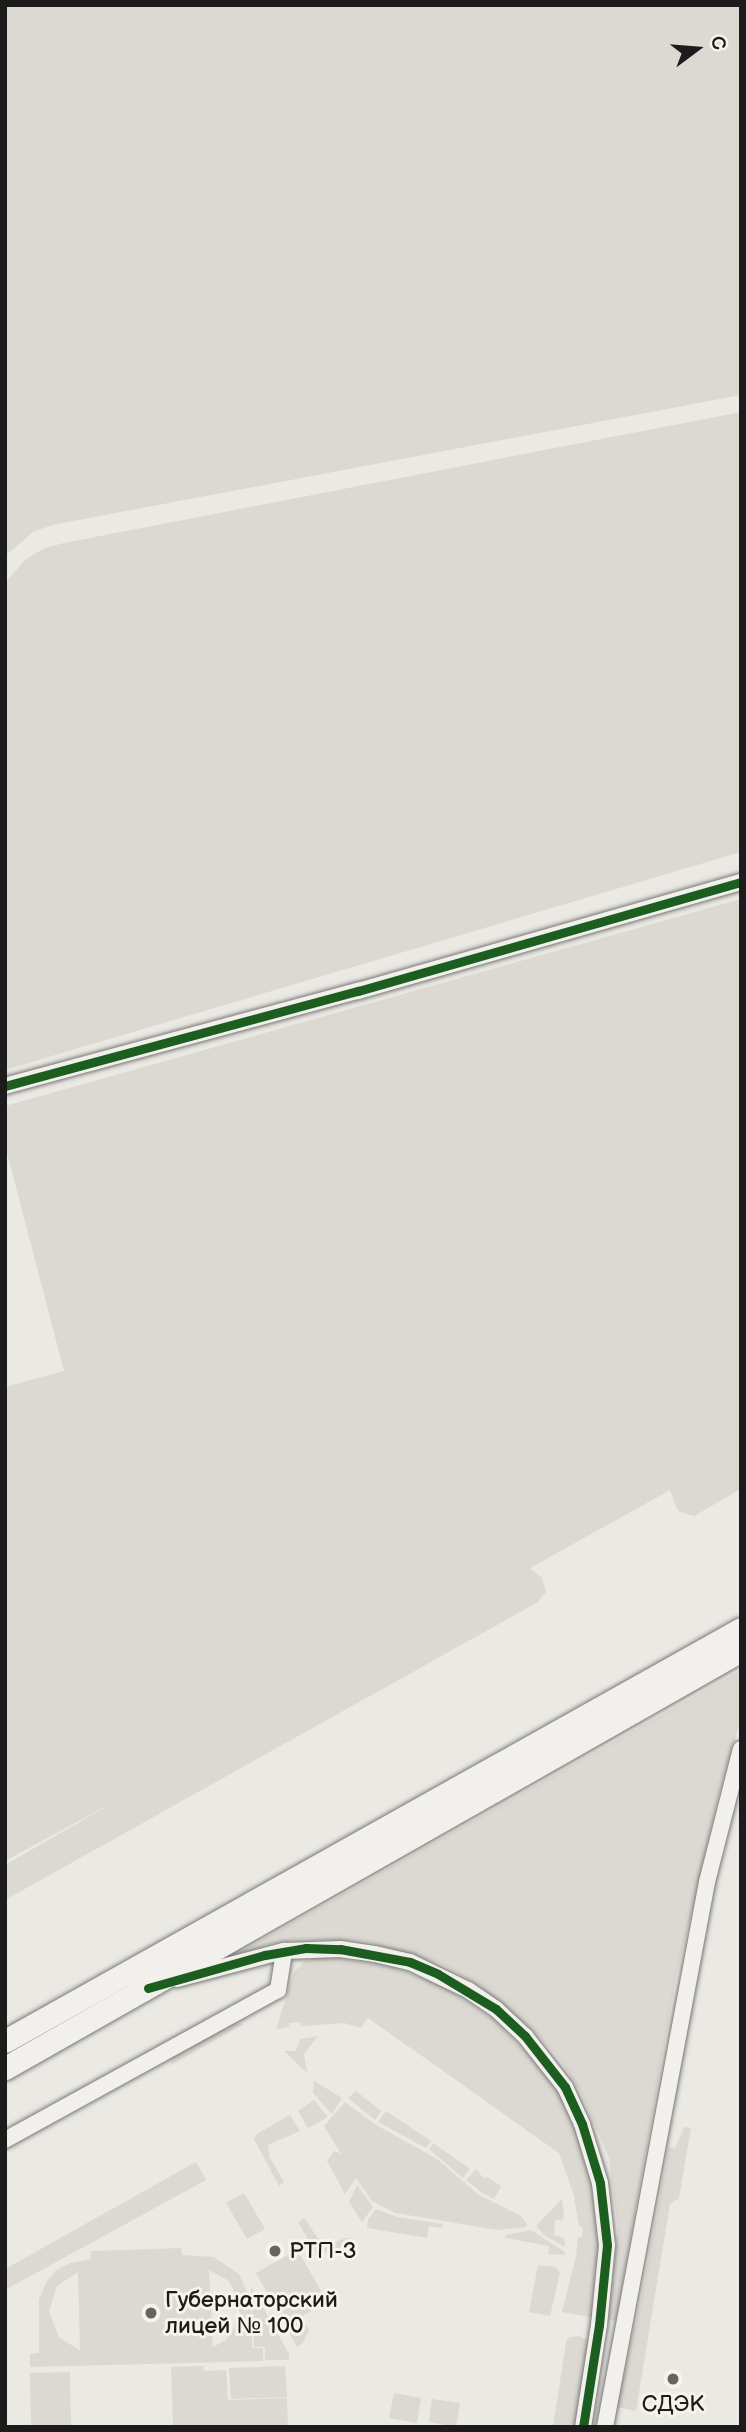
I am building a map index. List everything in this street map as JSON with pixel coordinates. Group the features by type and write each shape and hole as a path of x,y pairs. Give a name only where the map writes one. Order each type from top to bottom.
{"highway":[{"path":"5,2041 741,1629"},
{"path":"5,2068 741,1650"}],"street":[{"path":"5,1086 333,998 741,882"},
{"path":"605,2427 707,1882 741,1749"},
{"path":"148,1988 284,1951 340,1949 375,1954 419,1966 468,1990 496,2009 538,2052 565,2087 582,2124 600,2183 607,2245 599,2325 583,2427"},
{"path":"5,2140 278,1990 284,1951"},
{"path":"599,2325 622,2329"}],"shaded area":[{"path":"5,5 741,5 741,395 52,525 33,532 5,556"},
{"path":"741,412 741,852 5,1070 5,583 26,559 45,548 64,543"},
{"path":"741,899 741,1489 694,1516 678,1511 670,1490 530,1568 542,1578 546,1592 538,1602 5,1900 5,1865 121,1798 5,1861 5,1387 64,1371 5,1145 5,1106"},
{"path":"741,1670 741,1719 719,1793 676,1978 616,2321 607,2319 618,2230 609,2158 580,2091 560,2060 534,2030 475,1983 441,1964 366,1941 301,1939 274,1943 233,1956"},
{"path":"322,1956 394,1967 445,1988 495,2021 540,2067 562,2098 587,2156 601,2224 594,2314 591,2317 562,2312 578,2237 582,2237 583,2227 579,2226 574,2196 559,2153 368,2018 361,2028 344,2023 301,2026 300,2022 289,2023 290,2027 276,2029 294,1972 304,1962"},
{"path":"232,2021 244,2024 171,2065 173,2055"},
{"path":"318,2036 304,2054 307,2073 284,2051 296,2051 300,2039"},
{"path":"314,2081 342,2098 332,2114 313,2093"},
{"path":"356,2091 381,2111 375,2120 348,2098"},
{"path":"314,2100 328,2117 308,2128 298,2111"},
{"path":"345,2102 376,2125 437,2159 479,2195 521,2216 527,2224 526,2227 498,2230 395,2213 372,2201 356,2178 345,2194 327,2161 334,2151 341,2154 324,2126"},
{"path":"386,2111 431,2141 426,2148 378,2122"},
{"path":"290,2115 300,2131 268,2145 270,2158 284,2182 279,2186 254,2139 257,2134"},
{"path":"684,2127 691,2128 679,2198 670,2204 636,2411 617,2407 640,2304 669,2147 675,2148"},
{"path":"433,2143 470,2169 463,2178 429,2149"},
{"path":"196,2162 206,2180 5,2290 5,2269"},
{"path":"476,2169 484,2179 487,2177 501,2186 494,2199 466,2180"},
{"path":"357,2185 373,2207 362,2222 349,2202"},
{"path":"244,2193 265,2229 247,2239 226,2203"},
{"path":"562,2199 564,2216 562,2220 555,2220 554,2235 564,2238 565,2247 544,2235 536,2226"},
{"path":"376,2209 397,2217 443,2224 442,2228 429,2226 427,2238 367,2228 368,2220"},
{"path":"304,2218 324,2247 345,2238 354,2239 349,2245 317,2255 298,2222"},
{"path":"531,2230 565,2252 564,2255 548,2254 549,2246 505,2238 506,2235"},
{"path":"181,2248 182,2255 214,2257 239,2274 251,2301 252,2348 263,2348 263,2361 30,2367 30,2354 39,2353 39,2299 47,2281 57,2270 70,2263 91,2259 91,2251","holes":["209,2270 229,2281 240,2304 234,2329 226,2340 213,2347","78,2272 80,2349 79,2350 59,2337 49,2312 57,2286"]},
{"path":"291,2253 301,2256 324,2296 314,2309 301,2317 309,2330 303,2343 297,2347 256,2273"},
{"path":"538,2265 555,2267 560,2273 550,2316 529,2312"},
{"path":"251,2286 289,2354 289,2360 265,2360 265,2347 254,2347"},
{"path":"579,2336 589,2341 578,2427 553,2427 566,2342 569,2337"},
{"path":"203,2366 204,2371 226,2370 228,2400 287,2398 288,2427 173,2427 171,2367"},
{"path":"285,2366 287,2397 231,2399 229,2368"},
{"path":"70,2372 71,2425 31,2425 30,2373"},
{"path":"394,2393 421,2398 417,2423 389,2418"},
{"path":"432,2399 460,2403 456,2427 429,2422"}],"cycle path":[{"path":"5,1086 358,991 741,882"},
{"path":"148,1988 265,1955 306,1948 340,1949 410,1962 438,1974 496,2009 525,2036 565,2087 582,2124 600,2183 607,2245 599,2325 583,2427"}],"place":[{"name":"РТП-3","path":"275,2251"},
{"name":"Губернаторский лицей № 100","path":"151,2313"},
{"name":"СДЭК","path":"673,2379"}]}
